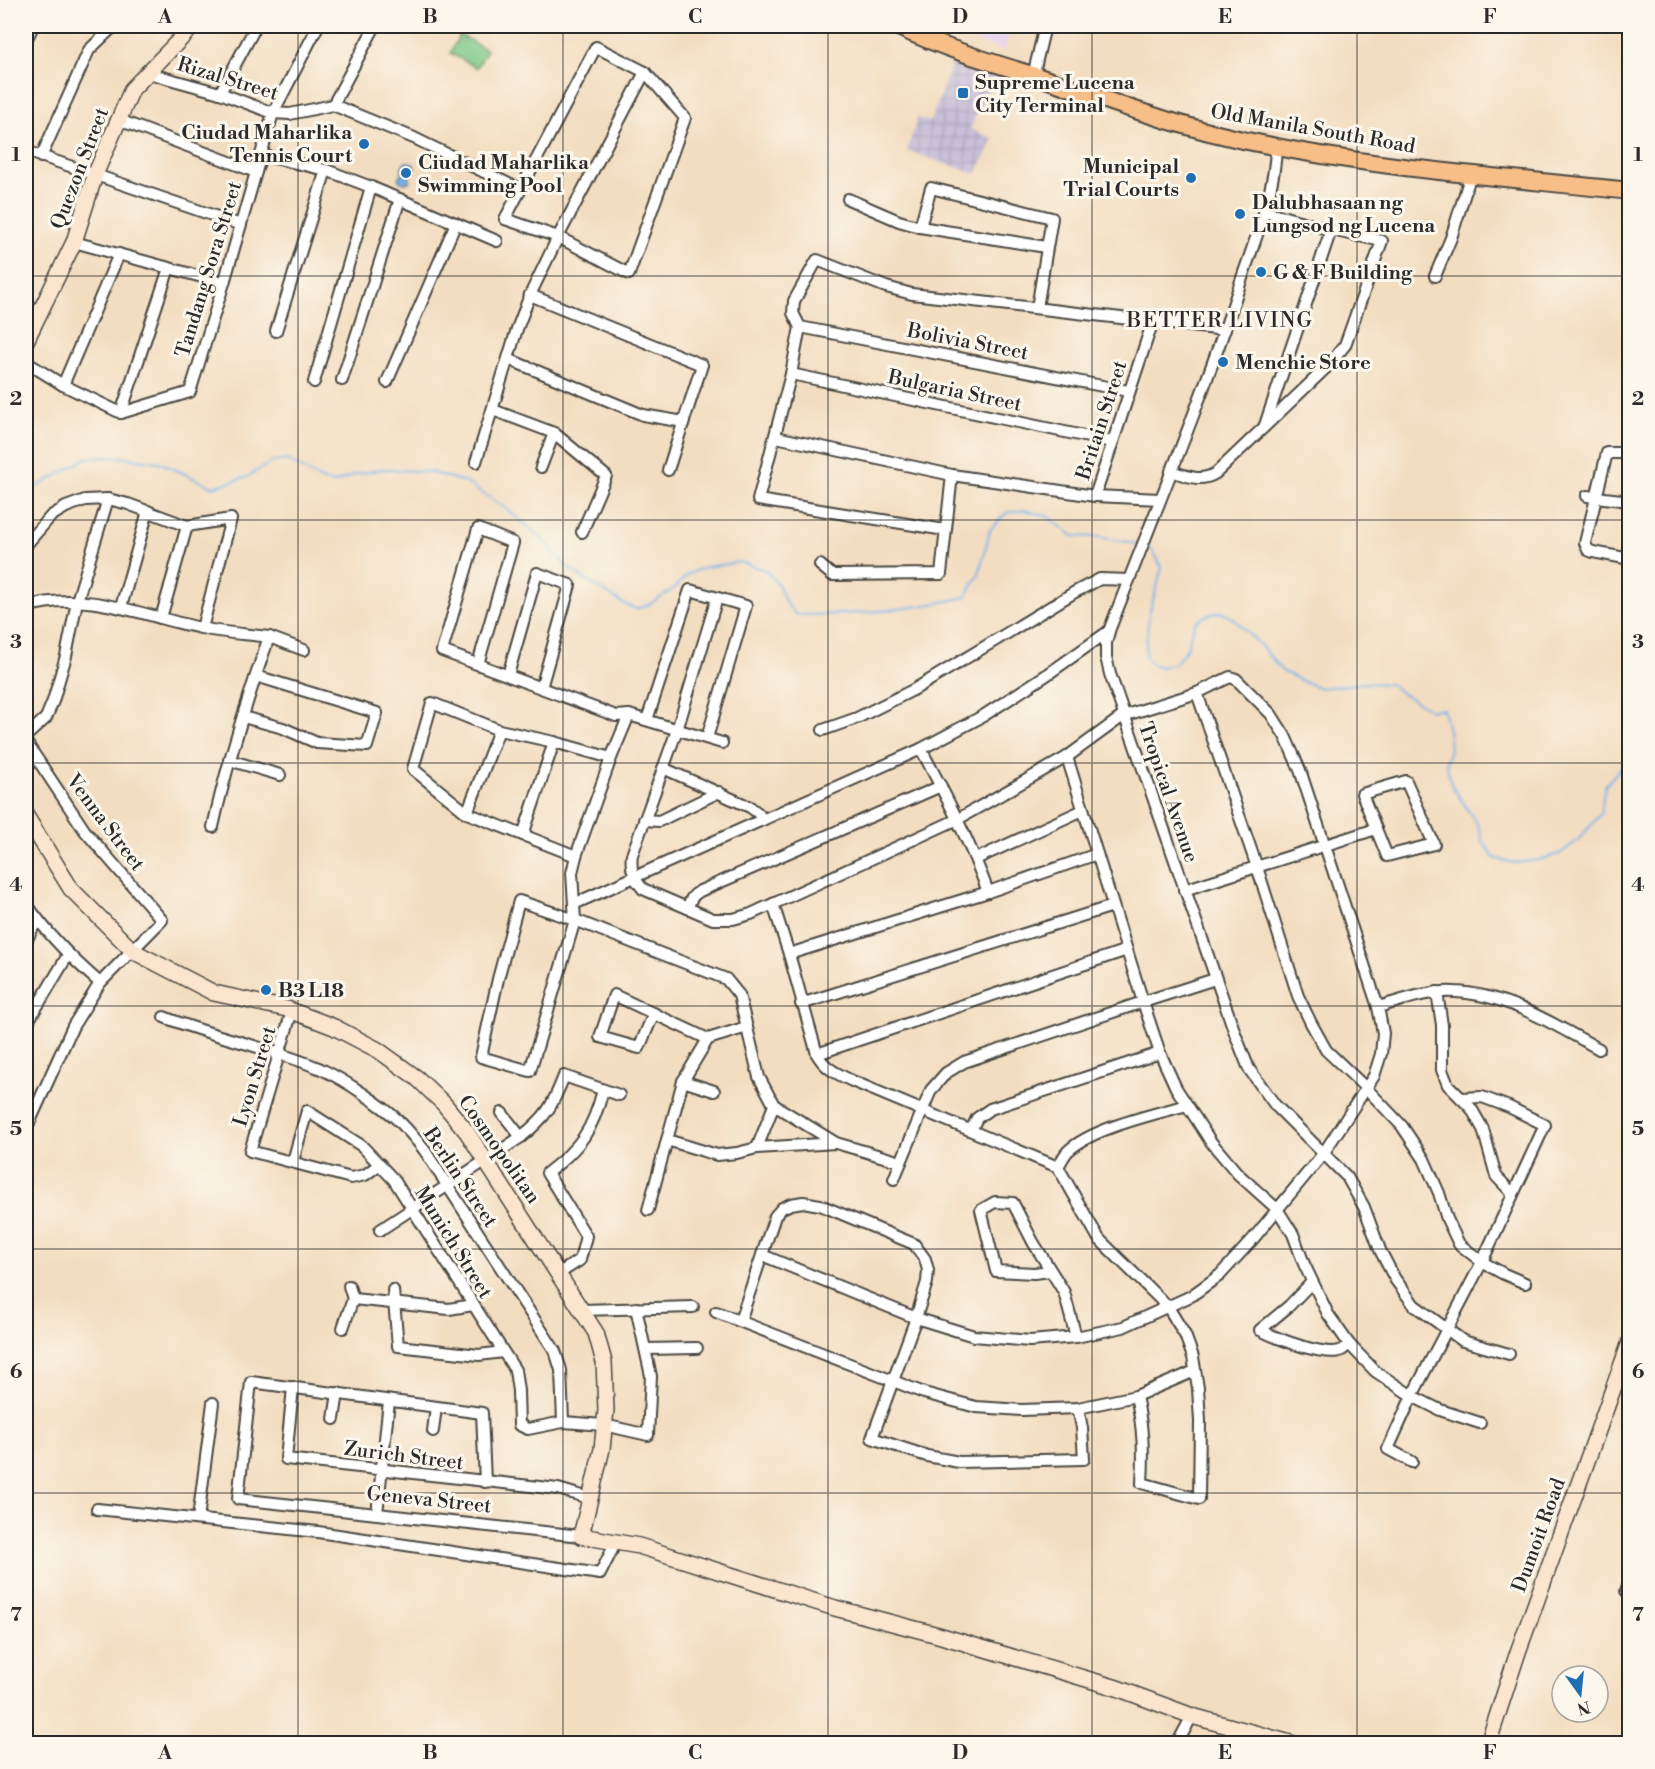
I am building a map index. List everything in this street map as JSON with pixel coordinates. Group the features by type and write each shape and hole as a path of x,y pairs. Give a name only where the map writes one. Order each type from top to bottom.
{"main road":[{"name":"Old Manila South Road","path":"896,26 958,51 1136,110 1207,131 1276,147 1363,162 1629,191"}],"street":[{"path":"26,40 33,26"},
{"path":"41,157 89,50 114,26"},
{"name":"Quezon Street","path":"26,341 74,242 95,175 132,89 192,26"},
{"path":"220,93 256,26"},
{"name":"Tandang Sora Street","path":"121,413 190,392 273,113 318,26"},
{"path":"375,26 333,105 414,138 521,190"},
{"path":"1033,76 1045,26"},
{"path":"596,47 645,72 686,118 629,274 558,237 505,219 596,47"},
{"path":"476,462 517,329 530,295 645,72"},
{"name":"Rizal Street","path":"148,73 220,93 273,113 290,114 333,105"},
{"path":"119,120 256,172"},
{"name":"Tropical Avenue","path":"1276,147 1276,159 1264,211 1225,330 1109,631 1106,657 1123,716 1249,1069 1275,1106 1347,1177 1364,1207 1380,1250 1395,1279 1414,1305 1463,1341 1509,1354"},
{"path":"26,151 241,225"},
{"path":"261,155 326,170 497,241"},
{"path":"276,331 326,170"},
{"path":"1435,276 1451,238 1471,174"},
{"path":"314,382 371,187"},
{"path":"921,227 931,188 1052,218 1037,308"},
{"path":"848,199 898,221 921,227 1046,246"},
{"path":"342,380 400,200"},
{"path":"1171,471 1195,479 1210,477 1264,429 1328,366 1345,345 1382,241 1331,230 1264,211"},
{"path":"387,382 456,223"},
{"path":"1264,429 1331,230"},
{"path":"74,242 224,283"},
{"path":"63,385 118,254"},
{"path":"945,530 758,500 776,437 800,327 793,313 794,302 817,260 885,287 912,294 1225,330"},
{"path":"26,362 63,385 121,413 169,268"},
{"path":"530,295 702,365 668,470"},
{"name":"Britain Street","path":"1095,496 1153,321"},
{"name":"Bolivia Street","path":"800,327 1128,391"},
{"path":"508,359 642,415 684,422"},
{"name":"Bulgaria Street","path":"791,374 1112,442"},
{"path":"493,411 554,433 606,476 582,532"},
{"path":"541,467 554,433"},
{"path":"776,437 952,475 1095,496 1160,499"},
{"path":"1629,453 1607,453 1591,497 1585,543 1586,547 1593,552 1629,559"},
{"path":"820,565 832,575 941,574 952,475"},
{"path":"1591,497 1629,501"},
{"path":"26,736 46,718 53,701 66,656 77,601 108,499"},
{"path":"26,545 51,516 85,500 108,499 187,526 231,519 202,628"},
{"path":"121,607 148,511"},
{"path":"161,618 187,526"},
{"path":"478,664 513,543 478,529 442,651 616,716 629,715 722,743"},
{"path":"508,675 537,573 570,585 542,688"},
{"path":"823,730 857,718 915,689 1075,592 1101,579 1129,580"},
{"path":"647,720 690,590 746,606 706,738"},
{"path":"717,598 677,730 632,855 630,864 635,879 643,889 713,919 724,920 751,914 958,819 1068,757 1123,716 1197,693 1230,676 1236,679 1271,714 1285,736 1300,770 1378,1008 1383,1033 1381,1054 1374,1076 1323,1154 1253,1239 1220,1275 1191,1296 1124,1327 1076,1337 1030,1341 974,1336 916,1318 762,1255"},
{"path":"26,608 51,602 77,601 121,607 202,628 269,638 304,650"},
{"path":"574,904 635,879 921,749 983,716 1109,631"},
{"path":"213,827 230,760 269,638"},
{"path":"243,717 283,728 317,743 367,746 377,713 256,676"},
{"path":"1197,693 1257,867 1298,996 1326,1050 1402,1126 1424,1159 1440,1193 1447,1219 1459,1244 1482,1262 1525,1282"},
{"path":"576,856 467,813 413,769 432,703 499,730 611,758"},
{"path":"629,715 576,856 572,873 575,920 530,1071 481,1057 498,979 519,901 575,920 726,979 739,994 759,1077 774,1105 837,1143 901,1162"},
{"path":"467,813 499,730"},
{"name":"Venna Street","path":"26,742 85,831 162,920 133,951"},
{"path":"523,835 554,742"},
{"path":"921,749 958,819 988,892"},
{"path":"1068,757 1143,1002 1160,1053 1176,1088 1211,1142 1238,1174 1277,1209 1293,1234 1304,1264 1328,1314 1350,1344 1375,1371 1412,1396 1440,1410 1480,1423"},
{"path":"230,760 280,775"},
{"path":"663,768 750,807 763,820"},
{"path":"1406,781 1434,844 1387,856 1376,830 1362,794 1406,781"},
{"path":"688,908 689,901 694,894 700,891 941,786"},
{"path":"644,820 659,821 719,792"},
{"path":"976,859 1083,810"},
{"name":"Cosmopolitan","path":"26,816 71,890 133,951 214,993 292,1011 334,1027 378,1050 417,1078 444,1104 467,1132 596,1333 604,1362 606,1410 602,1449 581,1536"},
{"path":"1184,890 1376,830"},
{"path":"789,954 988,892 1097,854"},
{"path":"26,903 37,920 68,955 100,983"},
{"path":"773,904 789,954 801,1004 821,1062 829,1069 1058,1167 1099,1239 1167,1307 1185,1335 1193,1357 1200,1421 1199,1499 1142,1483 1143,1432 1136,1396"},
{"path":"801,1004 1113,906"},
{"path":"26,941 37,920"},
{"path":"817,1054 1127,950"},
{"path":"26,1130 28,1118 73,1026 100,983 133,951"},
{"path":"26,1025 68,955"},
{"path":"894,1179 931,1090 946,1072 964,1062 1215,979"},
{"path":"1378,1008 1437,992 1490,997 1532,1014 1599,1048"},
{"path":"1437,992 1442,1025 1442,1070 1448,1085 1471,1108 1483,1129 1496,1176 1513,1194"},
{"path":"654,1013 639,1048 600,1037 614,995 654,1013 708,1039 747,1028"},
{"name":"Lyon Street","path":"292,1011 250,1151 293,1161"},
{"name":"Berlin Street","path":"164,1017 193,1029 279,1054 323,1070 368,1097 402,1124 425,1151 555,1351 561,1370 563,1422"},
{"path":"648,1210 683,1081 708,1039"},
{"path":"971,1130 977,1118 990,1109 1160,1053"},
{"path":"380,1230 522,1137 541,1122 554,1103 564,1076 619,1095"},
{"path":"683,1081 714,1091"},
{"path":"558,1274 580,1260 586,1236 547,1173 567,1158 585,1136 598,1113 603,1090"},
{"path":"1412,1462 1388,1449 1446,1328 1482,1262 1545,1125 1509,1107 1482,1097 1461,1098"},
{"path":"757,1148 774,1105"},
{"path":"1058,1167 1067,1151 1084,1140 1135,1120 1187,1105"},
{"name":"Munich Street","path":"293,1161 307,1111 362,1146 394,1180 515,1370 519,1425 528,1429 563,1422"},
{"path":"502,1113 522,1137"},
{"path":"667,1140 717,1155 757,1148 837,1143"},
{"path":"293,1161 351,1178 365,1175 380,1164"},
{"path":"740,1321 775,1216 782,1208 791,1204 803,1202 820,1205 914,1244 925,1259 928,1270 927,1282 916,1318 872,1438 927,1456 959,1461 1084,1459 1078,1408"},
{"path":"1051,1271 1034,1273 996,1271 981,1210 995,1202 1013,1203 1033,1242 1051,1271 1064,1292 1076,1337"},
{"path":"1312,1282 1260,1330 1288,1343 1327,1351 1341,1351 1350,1344"},
{"path":"343,1328 353,1299 349,1286"},
{"path":"393,1290 398,1346 478,1355 503,1352"},
{"path":"353,1299 449,1309 473,1305"},
{"path":"581,1310 693,1307"},
{"path":"563,1422 604,1425 648,1435 651,1376 636,1308"},
{"path":"716,1312 924,1393 976,1407 1022,1410 1078,1408 1136,1396 1195,1371"},
{"name":"Dumoit Road","path":"1488,1743 1518,1652 1629,1342"},
{"path":"646,1349 697,1348"},
{"name":"Geneva Street","path":"293,1388 251,1382 238,1499 581,1536 639,1546 835,1608 938,1635 1117,1688 1192,1716 1294,1743"},
{"path":"293,1388 482,1413 485,1482"},
{"name":"Zurich Street","path":"293,1388 286,1459 558,1489 589,1498"},
{"path":"334,1419 338,1394"},
{"path":"377,1514 389,1401"},
{"path":"198,1519 213,1403"},
{"path":"433,1431 436,1407"},
{"path":"97,1509 318,1532 600,1574 616,1542"},
{"path":"1177,1743 1192,1716"},
{"path":"1231,1743 1239,1728"}],"shaded area":[{"path":"958,26 1012,26 1004,50 954,35"},
{"name":"Supreme Lucena City Terminal","path":"955,56 997,69 970,129 994,139 976,174 907,151 917,118 930,122"}],"green space":[{"path":"460,35 487,50 477,68 450,53"}],"water":[{"name":"Ciudad Maharlika Swimming Pool","path":"406,162 414,165 415,169 411,173 409,182 404,183 398,178"}],"waterway":[{"path":"26,493 87,458 120,457 159,462 213,487 247,477 272,462 288,460 321,480 334,483 357,474 383,469 430,472 465,482 504,507 539,536 569,569 624,604 636,609 648,605 674,589 688,574 706,567 740,562 765,570 778,584 786,603 796,615 882,611 966,597 979,574 990,530 1006,513 1024,510 1047,516 1073,536 1099,537 1138,544"},
{"path":"1146,546 1152,549 1162,568 1149,614 1145,656 1151,664 1161,667 1176,663 1187,648 1196,622 1205,616 1221,612 1234,619 1282,671 1302,681 1321,688 1365,683 1390,684 1431,710 1443,709 1450,749 1446,763 1452,786 1478,825 1482,840 1494,858 1515,863 1560,854 1577,841 1600,815 1605,786 1630,757"}],"place":[{"name":"Supreme Lucena City Terminal","path":"963,93"},
{"name":"Ciudad Maharlika Tennis Court","path":"364,144"},
{"name":"Ciudad Maharlika Swimming Pool","path":"406,173"},
{"name":"Municipal Trial Courts","path":"1191,178"},
{"name":"Dalubhasaan ng Lungsod ng Lucena","path":"1240,214"},
{"name":"G & F Building","path":"1261,272"},
{"name":"Menchie Store","path":"1223,362"},
{"name":"B3 L18","path":"266,990"}],"district":[{"name":"BETTER LIVING","path":"1220,320"}]}
